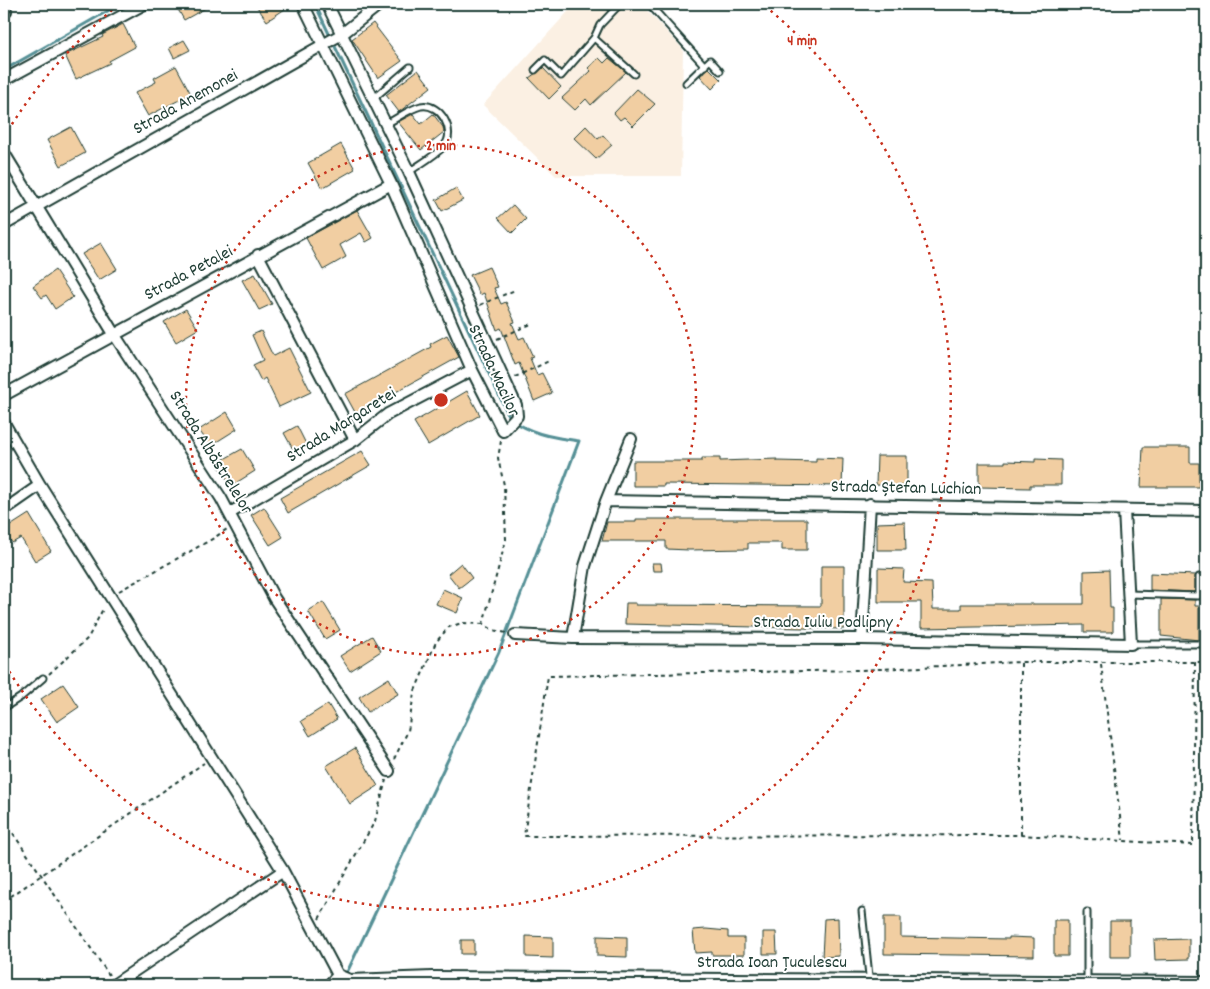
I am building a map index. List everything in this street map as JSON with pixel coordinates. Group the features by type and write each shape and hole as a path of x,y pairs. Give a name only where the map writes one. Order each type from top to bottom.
{"street":[{"path":"4,80 144,4"},
{"name":"Strada Macilor","path":"302,4 325,43 391,184 472,370 503,431 517,416 517,410 409,172 327,4"},
{"name":"Strada Anemonei","path":"4,225 341,35 380,4"},
{"name":"Strada Albăstrelelor","path":"4,152 114,334 179,431 232,518 274,598 389,771"},
{"name":"Strada Petalei","path":"4,395 391,184"},
{"path":"258,255 354,440"},
{"name":"Strada Margaretei","path":"232,518 354,440 388,414 472,370"},
{"path":"4,423 40,485 283,871 338,975 329,985"},
{"path":"573,638 585,566 606,501 631,439"},
{"path":"4,510 40,485"},
{"name":"Strada Ștefan Luchian","path":"606,501 1206,511"},
{"path":"862,639 870,504"},
{"path":"1124,510 1131,644"},
{"name":"Strada Iuliu Podlipny","path":"515,635 573,638 862,639 1131,644"},
{"path":"115,984 283,871"},
{"name":"Strada Ioan Țuculescu","path":"338,975 350,980 432,981 1206,982"}],"lane":[{"path":"535,70 546,60 561,76 594,38 600,25 620,4"},
{"path":"649,4 704,66"},
{"path":"594,38 634,74"},
{"path":"686,83 710,60 720,71"},
{"path":"374,98 410,67"},
{"path":"386,124 420,106 430,106 443,116 449,131 445,146 409,172"},
{"path":"1129,594 1199,596 1199,577"},
{"path":"1131,644 1206,644"},
{"path":"4,708 21,697 43,678"},
{"path":"862,911 870,982"},
{"path":"1087,912 1087,983"}],"path":[{"path":"472,308 515,290"},
{"path":"488,344 531,324"},
{"path":"505,381 549,361"},
{"path":"503,431 498,458 504,485 506,540 483,624 493,630 515,635"},
{"path":"43,678 88,638 110,596 214,538 232,518"},
{"path":"1195,662 1193,845 1021,835 524,836 548,676 860,670 1021,662 1101,663 1195,662 1206,662"},
{"path":"1021,662 1021,835"},
{"path":"1101,663 1124,840"},
{"path":"4,901 212,757"},
{"path":"4,820 40,876 115,984"}],"shaded area":[{"path":"575,4 641,4 683,49 681,176 556,176 483,105"}],"building":[{"path":"175,4 213,4 184,20"},
{"path":"255,4 281,4 285,9 267,21"},
{"path":"373,23 402,61 378,78 352,39"},
{"path":"123,24 135,47 109,61 110,63 76,79 65,55 103,37 102,35"},
{"path":"184,40 190,50 174,58 169,48"},
{"path":"599,58 604,63 609,58 626,72 591,105 586,99 575,110 562,98 591,71 588,68"},
{"path":"176,66 191,94 148,116 135,93 156,82 154,78"},
{"path":"543,68 561,87 549,99 529,78"},
{"path":"709,68 721,80 712,89 700,76"},
{"path":"418,70 431,87 399,112 386,95"},
{"path":"637,89 655,104 633,126 624,117 620,120 614,113"},
{"path":"413,114 421,124 433,114 443,127 444,132 421,150 398,122"},
{"path":"586,126 598,139 603,135 612,145 596,159 574,138"},
{"path":"71,127 85,153 61,166 47,140"},
{"path":"341,144 355,169 322,188 308,163"},
{"path":"456,188 463,200 442,211 436,200"},
{"path":"513,205 526,219 512,233 498,218"},
{"path":"357,210 373,238 366,242 361,233 340,245 346,257 323,270 306,238"},
{"path":"101,243 117,269 99,280 82,254"},
{"path":"489,267 498,287 494,288 501,304 506,302 515,322 512,323 519,339 524,337 533,357 530,358 537,375 542,373 552,393 534,401 519,363 515,365 501,328 497,330 484,293 480,295 470,275"},
{"path":"55,270 73,297 55,309 46,295 42,298 33,286"},
{"path":"255,274 272,304 259,310 242,280"},
{"path":"186,309 198,329 176,342 164,322"},
{"path":"261,331 273,356 289,348 311,392 279,407 265,378 261,381 253,365 263,360 252,335"},
{"path":"447,335 459,357 356,414 345,394 431,347 430,344"},
{"path":"467,391 480,415 428,445 414,422"},
{"path":"227,412 237,429 210,446 199,430"},
{"path":"297,426 306,444 294,451 284,433"},
{"path":"1143,447 1190,447 1190,463 1199,463 1199,487 1141,487"},
{"path":"242,449 255,471 231,486 217,463"},
{"path":"362,451 371,465 288,513 280,498"},
{"path":"877,456 907,456 907,486 876,485"},
{"path":"702,458 720,458 720,461 777,459 777,461 816,462 816,458 843,459 842,486 664,484 664,486 633,486 633,461 702,461"},
{"path":"1035,459 1061,460 1061,485 1030,485 1030,488 979,487 979,463 1005,463 1005,461 1035,462"},
{"path":"264,507 283,537 270,545 251,515"},
{"path":"29,514 51,551 35,561 21,538 12,543 4,530"},
{"path":"636,519 807,519 807,550 782,550 782,543 748,543 748,549 689,550 666,549 666,541 602,541 607,522 636,522"},
{"path":"905,522 906,550 877,550 877,523"},
{"path":"461,563 472,578 459,588 448,574"},
{"path":"652,563 661,563 662,571 653,571"},
{"path":"821,566 844,566 844,629 625,624 626,603 636,603 636,605 821,606"},
{"path":"878,568 904,569 903,582 932,583 933,609 961,609 961,604 1084,604 1084,571 1109,570 1110,608 1113,608 1113,632 1084,632 1084,625 921,628 921,602 878,602"},
{"path":"1150,573 1195,575 1195,592 1150,590"},
{"path":"443,589 463,598 457,613 436,604"},
{"path":"1161,599 1195,600 1195,606 1199,606 1199,640 1161,636"},
{"path":"323,602 340,630 325,639 308,611"},
{"path":"372,636 381,651 350,671 340,656"},
{"path":"389,678 398,694 368,712 359,697"},
{"path":"63,684 79,707 57,722 41,699"},
{"path":"328,704 337,719 310,736 301,721"},
{"path":"355,748 378,786 350,804 326,766"},
{"path":"884,917 901,917 901,937 1034,938 1034,956 884,954"},
{"path":"838,918 839,956 822,957 824,919"},
{"path":"1054,920 1068,920 1068,956 1054,956"},
{"path":"1110,921 1130,921 1130,957 1110,957"},
{"path":"693,930 728,931 728,938 744,938 744,955 712,955 712,952 695,953"},
{"path":"763,932 776,932 777,954 763,954"},
{"path":"526,936 553,937 553,958 526,957"},
{"path":"597,936 627,937 627,957 597,956"},
{"path":"1189,939 1189,959 1155,960 1154,940"},
{"path":"461,940 474,940 474,954 461,954"}],"waterway":[{"path":"4,70 120,4"},
{"path":"315,4 508,414"},
{"path":"341,985 499,652 579,441 540,433 518,424"}]}
